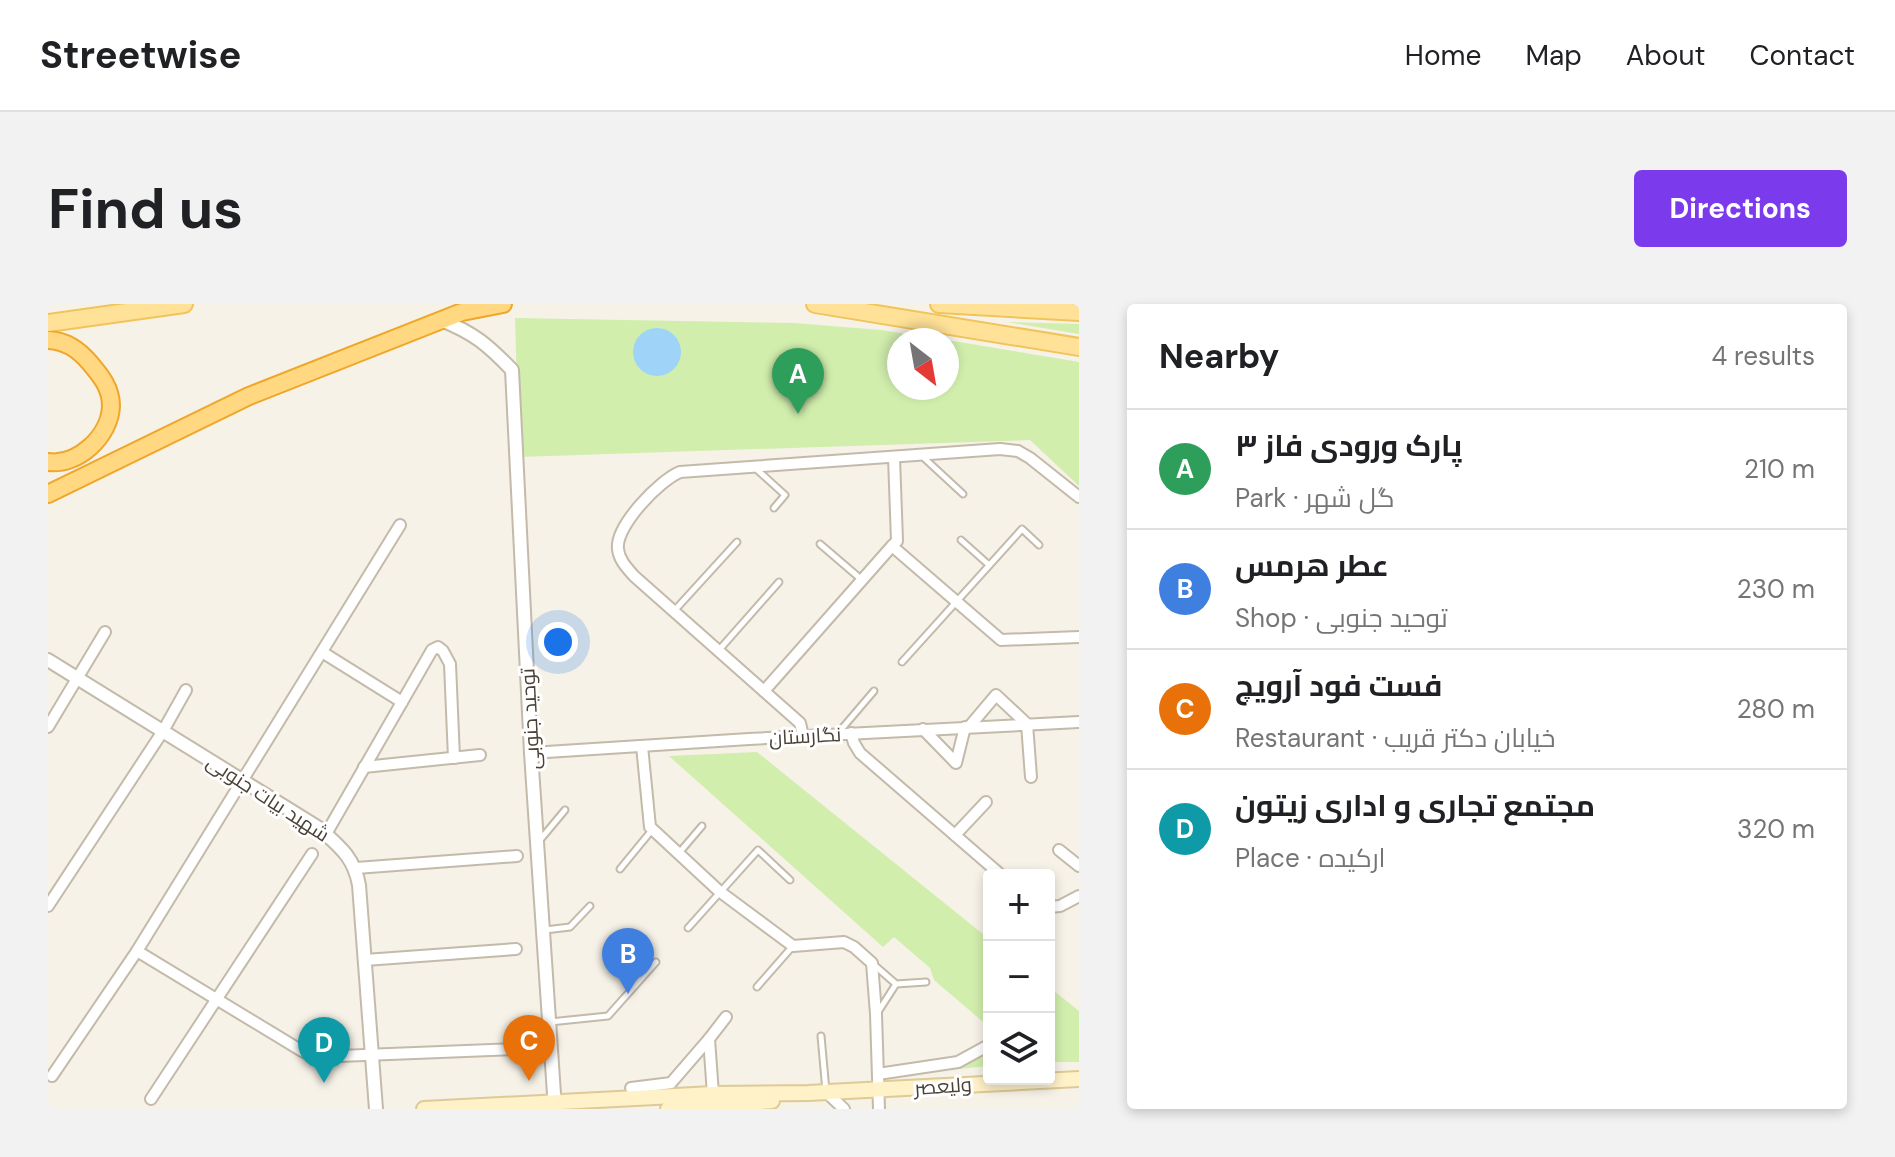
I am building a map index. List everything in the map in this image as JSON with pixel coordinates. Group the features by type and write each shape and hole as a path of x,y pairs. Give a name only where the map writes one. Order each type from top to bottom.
{"highway":[{"path":"48,494 249,396 462,312 503,304"},
{"path":"48,340 62,341 74,348 102,376 111,407 107,423 96,442 76,457 57,463 48,462"}],"main road":[{"path":"48,323 184,304"},
{"path":"815,304 1079,347"},
{"path":"939,304 1079,312"},
{"name":"ولیعصر","path":"808,1093 1079,1079"},
{"path":"424,1109 554,1106 713,1094 808,1093"},
{"path":"668,1109 773,1105 808,1093"}],"street":[{"name":"توحید جنوبی","path":"441,320 486,343 512,370 531,753 554,1106"},
{"path":"803,736 800,723 627,568 622,560 617,547 619,537 628,521 658,488 680,472 1000,449 1018,451 1030,458 1079,497"},
{"path":"764,691 897,541 894,457"},
{"path":"52,1076 137,951 400,525"},
{"path":"892,546 1001,640 1079,637"},
{"path":"48,727 105,632"},
{"path":"326,834 432,650 438,647 450,664 454,758"},
{"path":"322,652 402,702"},
{"name":"شهید بیات جنوبی","path":"48,660 326,834 348,855 356,868"},
{"path":"48,906 163,731 186,690"},
{"path":"923,729 956,763 967,727 996,695 1027,724 1031,777"},
{"name":"نگارستان","path":"531,753 1079,722"},
{"path":"851,733 860,753 994,869"},
{"path":"642,746 650,827 653,830 719,891 793,946 844,942 872,963 879,1109"},
{"path":"364,767 480,755"},
{"path":"955,835 986,802"},
{"path":"1059,850 1079,866"},
{"path":"151,1099 312,854"},
{"path":"376,1109 356,868 517,856"},
{"path":"1055,906 1079,896"},
{"path":"365,960 516,949"},
{"path":"137,951 314,1057 516,1049"},
{"path":"631,1088 671,1083 726,1017"},
{"path":"709,1039 713,1094"},
{"path":"878,1074 958,1062 983,1048"},
{"path":"826,1092 844,1109"}],"lane":[{"path":"920,455 963,494"},
{"path":"753,467 785,495 774,508"},
{"path":"902,662 1022,529 1039,545"},
{"path":"961,540 989,565"},
{"path":"674,611 737,542"},
{"path":"820,544 862,581"},
{"path":"718,651 779,582"},
{"path":"837,734 874,691"},
{"path":"537,842 565,810"},
{"path":"678,853 702,826"},
{"path":"620,869 653,830"},
{"path":"688,928 758,850 790,880"},
{"path":"544,930 570,927 590,906"},
{"path":"757,987 793,946"},
{"path":"550,1022 608,1016 656,962"},
{"path":"872,963 896,984 926,982"},
{"path":"876,1014 896,984"},
{"path":"821,1036 826,1092"}],"green space":[{"path":"515,318 794,323 887,331 887,400 959,400 959,342 1079,362 1079,486 1030,440 519,457"},
{"path":"1007,322 1079,324 1079,334"},
{"path":"757,752 983,934 983,1022 934,980 930,968 894,937 883,947 669,756"},
{"path":"1055,992 1079,1011 1079,1062 1055,1062"},
{"path":"983,1044 983,1067 958,1069"}],"water":[{"path":"657,328 666,329 674,335 680,343 680,361 674,369 666,375 657,376 648,375 640,369 634,361 633,352 634,343 640,335 648,329"}],"place":[{"name":"پارک ورودی فاز ۳","path":"798,414"},
{"name":"عطر هرمس","path":"628,994"},
{"name":"فست فود آرویچ","path":"529,1081"},
{"name":"مجتمع تجاری و اداری زیتون","path":"324,1083"}]}
